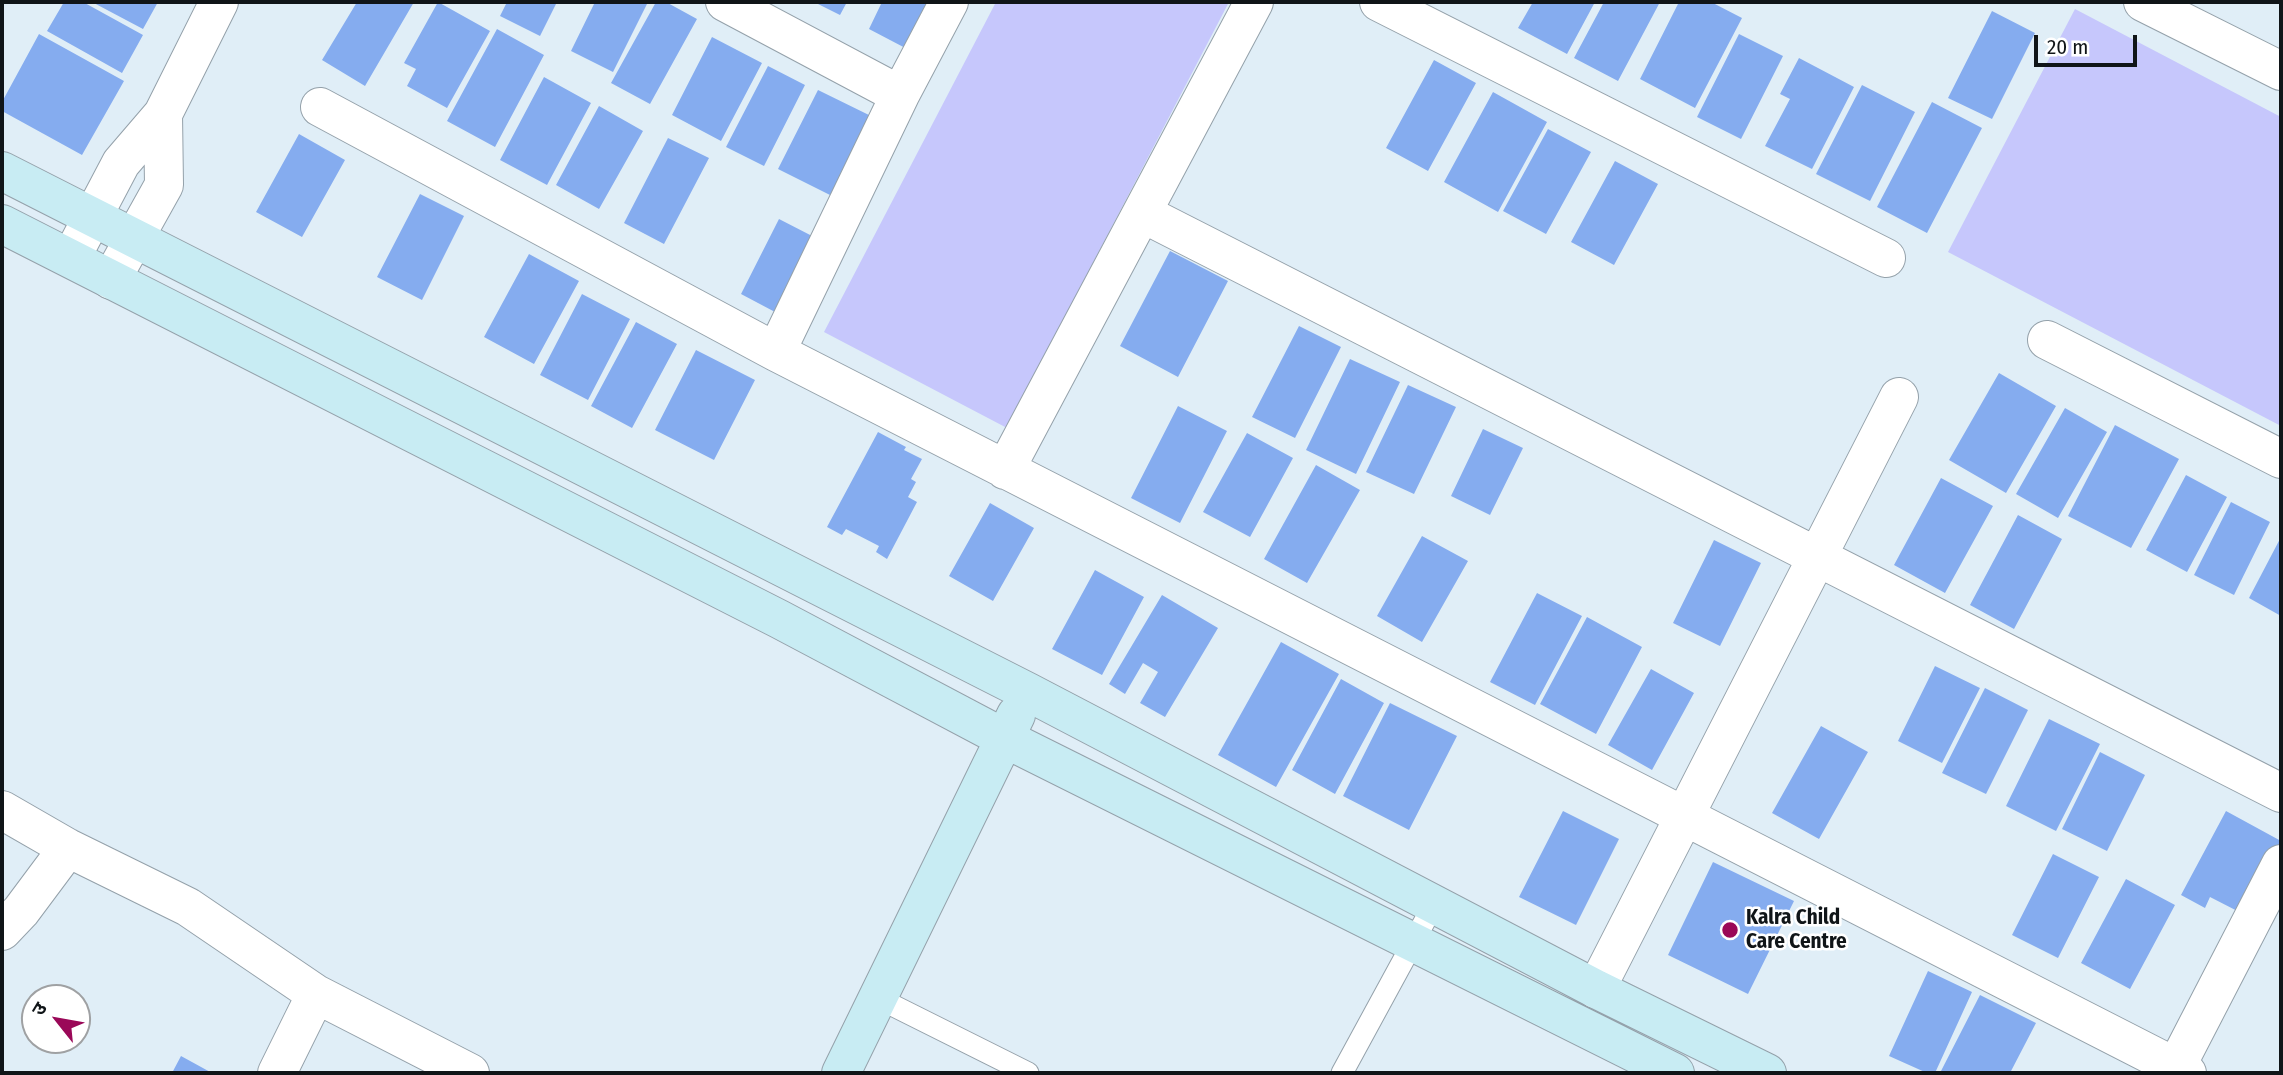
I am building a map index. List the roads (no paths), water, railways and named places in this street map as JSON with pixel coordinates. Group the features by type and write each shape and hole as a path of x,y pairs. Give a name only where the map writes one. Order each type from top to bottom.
{"street":[{"path":"71,258 121,163 163,114 219,2"},
{"path":"724,2 900,95"},
{"path":"776,352 900,95 949,2"},
{"path":"1006,470 1254,2"},
{"path":"1379,2 1885,258"},
{"path":"2143,2 2281,71"},
{"path":"320,107 776,352 2181,1070 2281,864"},
{"path":"111,280 164,185 163,114"},
{"path":"2,171 1028,692 1596,989 1767,1073"},
{"path":"1142,213 2281,793"},
{"path":"2,224 766,613 1004,738 1675,1073"},
{"path":"2047,340 2281,459"},
{"path":"1596,989 1899,397"},
{"path":"841,1073 1028,692"},
{"path":"2,810 68,848 188,907 316,994 470,1073"},
{"path":"2,931 21,911 68,848"},
{"path":"276,1073 316,994"}],"lane":[{"path":"1342,1073 1434,904"},
{"path":"878,998 1028,1073"}],"place":[{"name":"Kalra Child Care Centre","path":"1730,930"}]}
